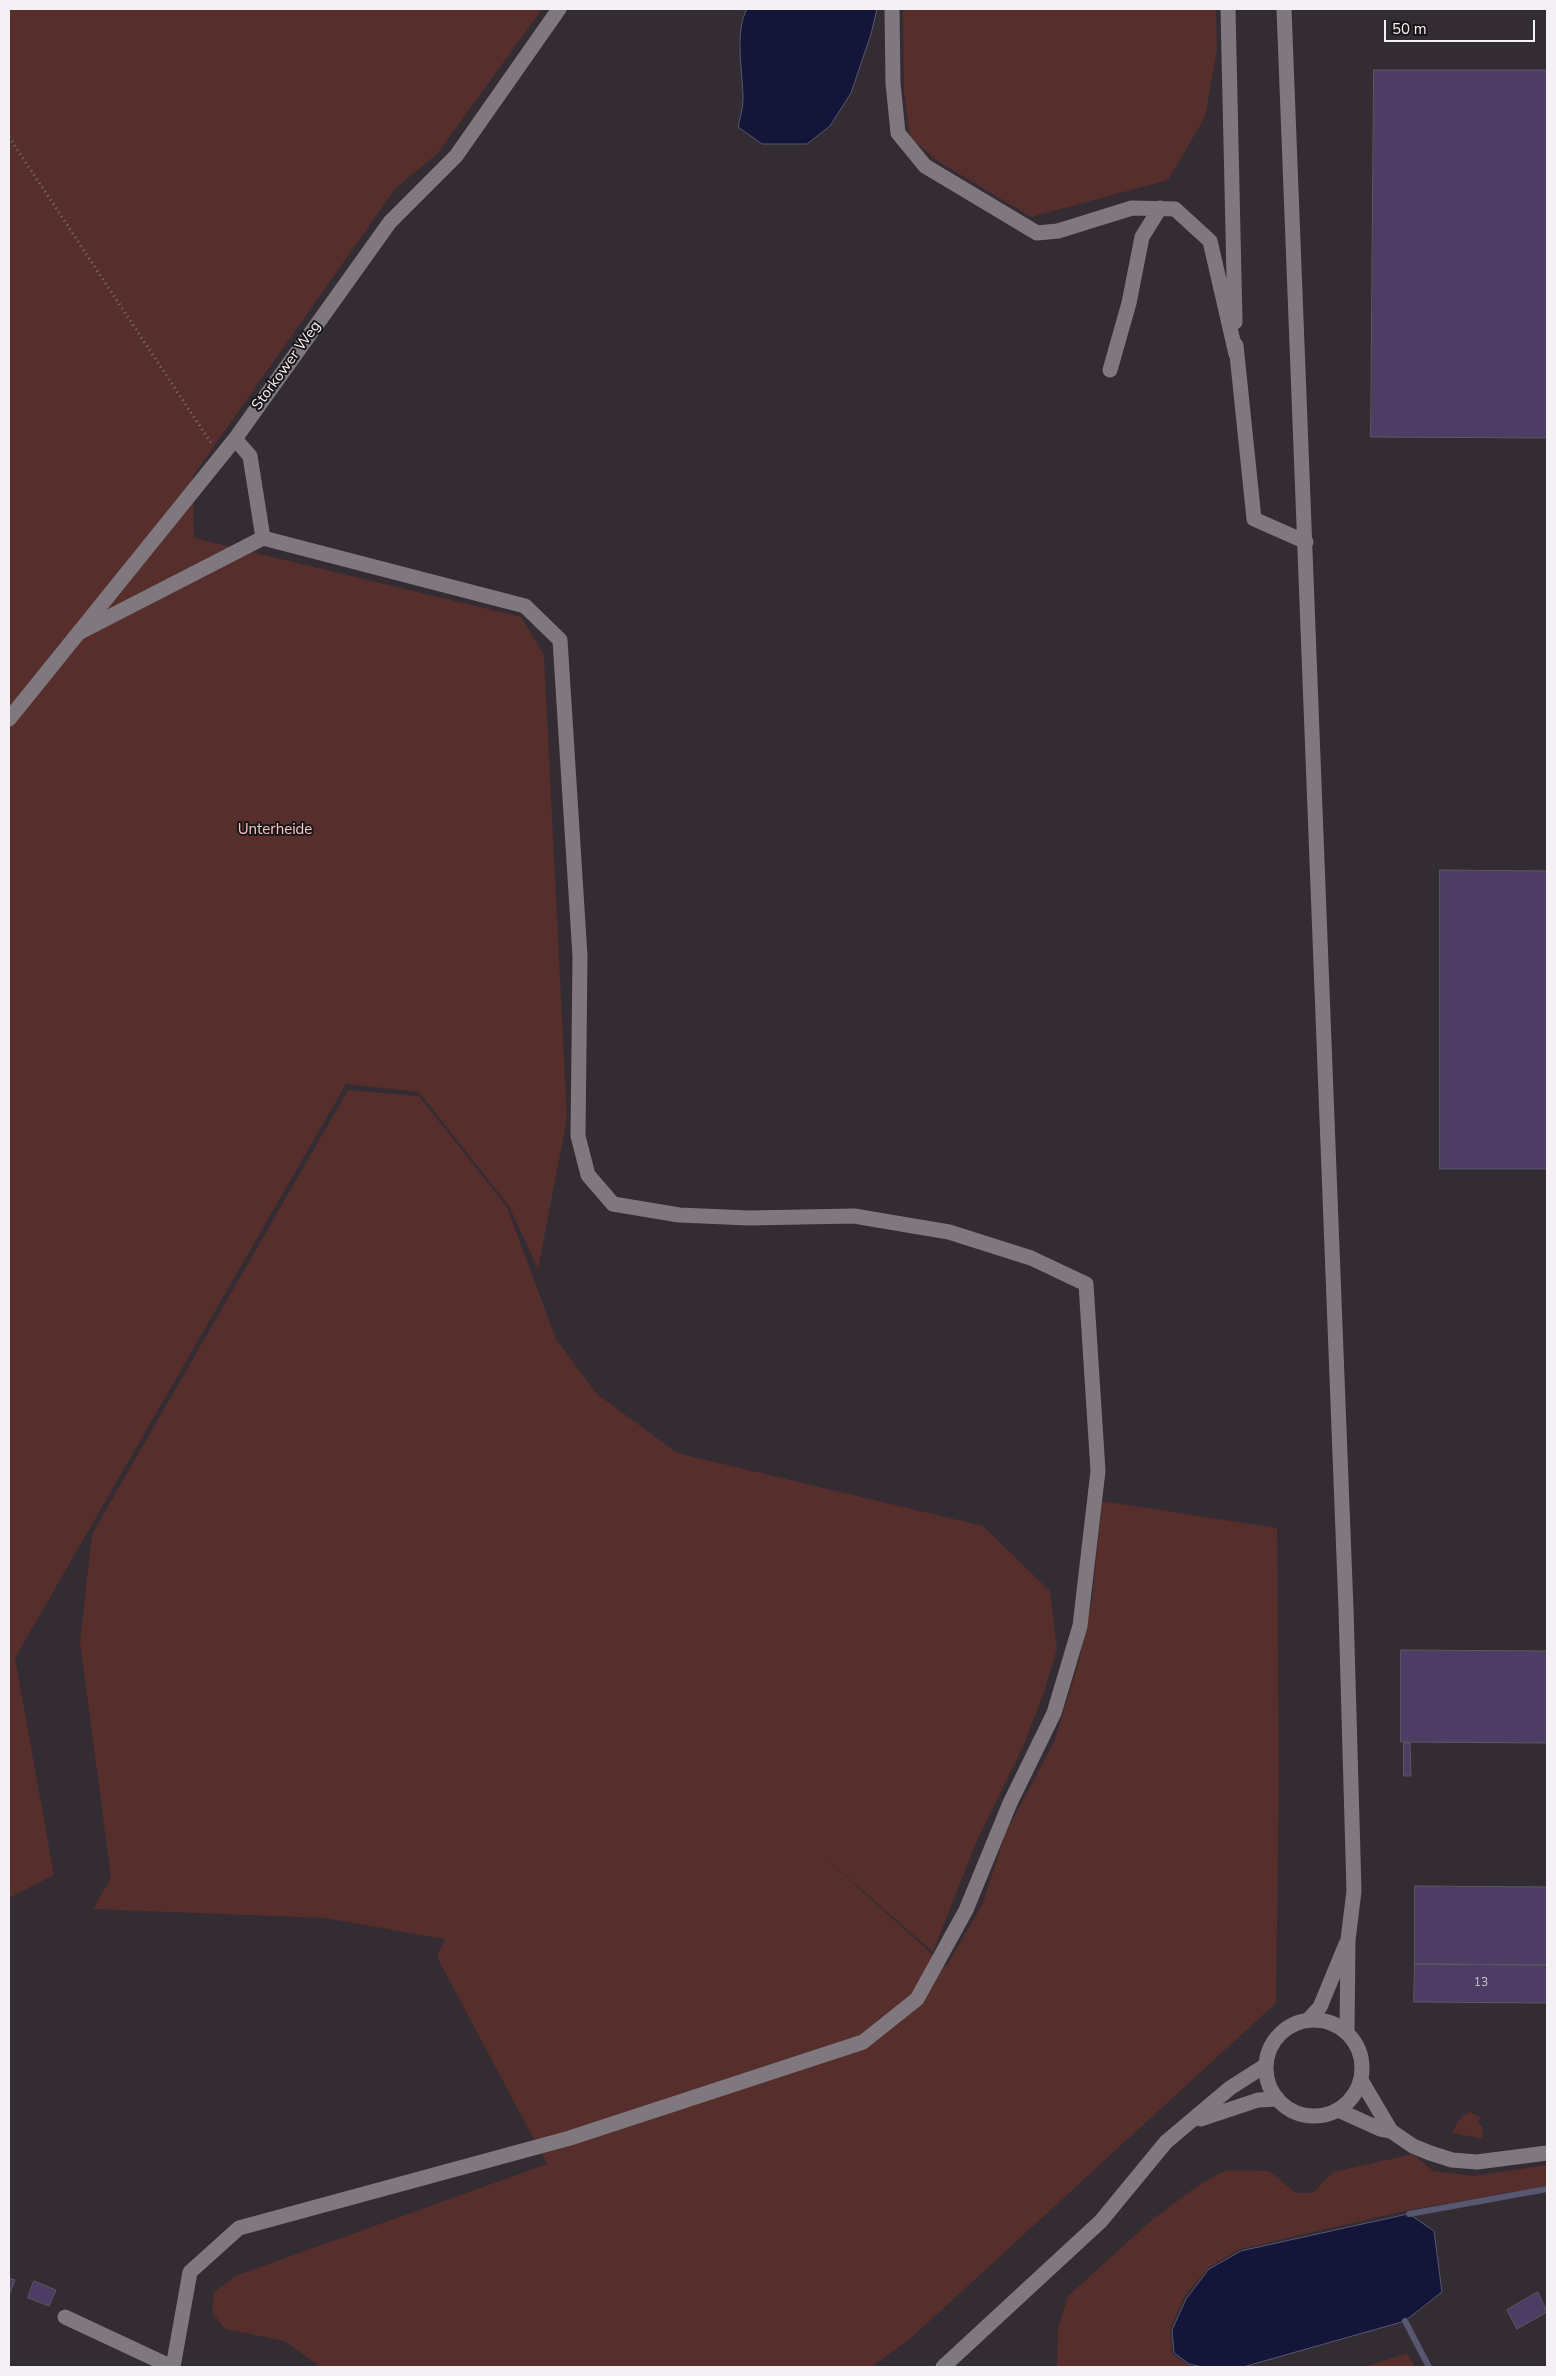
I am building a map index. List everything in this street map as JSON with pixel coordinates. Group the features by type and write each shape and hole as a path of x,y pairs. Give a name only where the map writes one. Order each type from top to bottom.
{"lane":[{"name":"Storkower Weg","path":"9,719 236,438 390,222 456,156 559,9"},
{"path":"892,9 893,83 898,133 925,166 1037,233 1058,231 1132,208 1175,209 1210,242 1236,354"},
{"path":"1228,9 1236,354 1254,519 1306,542"},
{"path":"1284,9 1348,1667 1354,1891 1348,1940 1348,2032"},
{"path":"1110,370 1129,303 1142,237 1160,208"},
{"path":"236,438 250,456 263,538"},
{"path":"65,2317 173,2367 190,2272 240,2228 570,2138 863,2042 917,1999 966,1910 1010,1803 1054,1713 1080,1626 1098,1471 1086,1284 1031,1258 949,1232 854,1216 749,1218 679,1215 613,1204 588,1175 578,1136 580,956 560,640 525,606 263,538 75,635"},
{"path":"1308,2020 1320,2007 1348,1940"},
{"path":"1361,2080 1350,2099 1338,2110 1323,2115 1307,2115 1292,2111 1277,2098 1268,2082 1266,2065 1270,2048 1279,2034 1293,2024 1308,2020 1330,2022 1348,2032 1360,2052 1361,2080 1365,2092 1392,2131"},
{"path":"943,2367 1102,2221 1166,2142 1230,2088 1266,2065"},
{"path":"1190,2123 1231,2107 1258,2100 1277,2098"},
{"path":"1338,2110 1363,2122 1392,2131 1413,2146 1452,2160 1477,2162 1547,2152"}],"path":[{"path":"9,137 221,456"}],"green space":[{"name":"Unterheide","path":"9,9 542,9 437,154 395,189 193,476 194,538 521,617 544,655 567,1119 538,1269 509,1206 419,1092 346,1084 15,1658 54,1875 9,1898"},
{"path":"903,9 1216,9 1217,49 1205,117 1168,180 1031,217 936,160 910,137 904,93"},
{"path":"348,1090 419,1096 507,1207 556,1339 597,1394 677,1453 983,1526 1050,1591 1057,1649 1045,1689 1024,1745 977,1840 933,1952 821,1854 946,1967 983,1903 1006,1832 1054,1742 1079,1661 1092,1600 1102,1501 1277,1528 1279,1776 1276,2003 910,2339 871,2367 321,2367 284,2341 225,2329 212,2312 214,2292 235,2276 547,2164 437,1957 445,1939 325,1918 93,1909 111,1878 80,1642 92,1534"},
{"path":"1470,2112 1482,2118 1477,2121 1484,2129 1482,2129 1483,2139 1453,2133 1459,2121"},
{"path":"1413,2154 1433,2171 1474,2176 1547,2165 1547,2186 1409,2210 1240,2249 1209,2267 1184,2297 1170,2329 1172,2354 1192,2367 1057,2367 1058,2328 1068,2296 1153,2219 1196,2187 1226,2170 1269,2171 1296,2193 1313,2193 1333,2172"},
{"path":"1407,2353 1415,2367 1365,2367"}],"shaded area":[{"path":"747,9 877,9 871,34 851,93 830,126 807,144 762,144 738,127 743,99 740,40 743,18"},
{"path":"1409,2214 1434,2231 1442,2292 1405,2321 1243,2367 1203,2367 1189,2364 1174,2353 1172,2330 1186,2299 1209,2269 1241,2251"}],"building":[{"path":"1374,70 1547,70 1547,438 1371,437"},
{"path":"1440,870 1547,871 1547,1169 1440,1169"},
{"path":"1401,1650 1547,1651 1547,1743 1401,1742"},
{"path":"1404,1743 1410,1743 1411,1776 1404,1776"},
{"path":"1415,1886 1547,1887 1547,1965 1415,1964"},
{"path":"1415,1964 1547,1965 1547,2003 1414,2002"},
{"path":"9,2278 15,2280 9,2295"},
{"path":"34,2281 56,2290 49,2306 28,2298"},
{"path":"1538,2292 1547,2312 1517,2329 1507,2310"}],"waterway":[{"path":"1409,2214 1547,2189"},
{"path":"1405,2321 1429,2367"}]}
